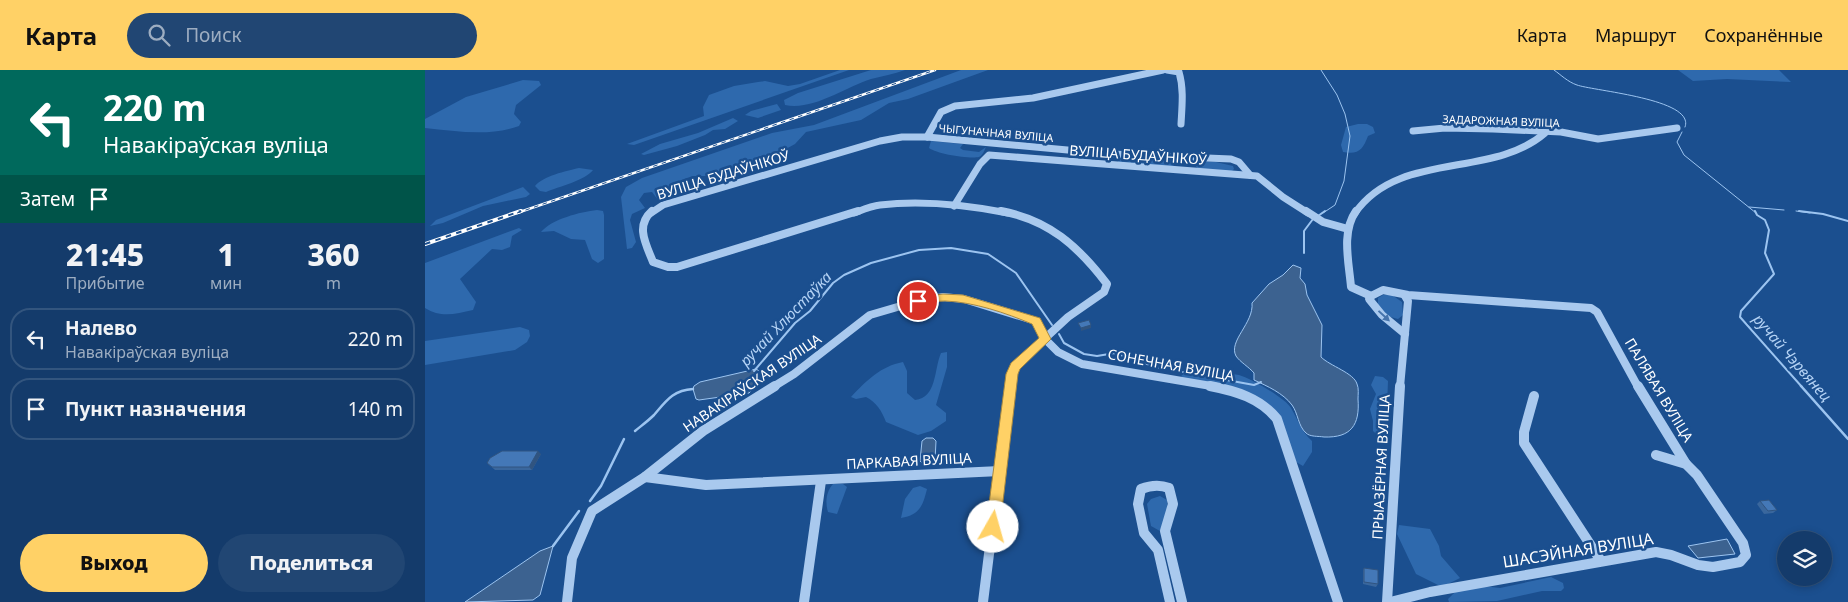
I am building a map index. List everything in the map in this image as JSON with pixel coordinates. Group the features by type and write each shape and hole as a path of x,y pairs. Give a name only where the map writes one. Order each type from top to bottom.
{"street":[{"name":"ЧЫГУНАЧНАЯ ВУЛІЦА","path":"1181,124 1183,85 1181,77 1179,72 1165,70 1033,98 955,106 941,112 927,137 1111,154 1231,158 1239,162 1254,176"},
{"name":"ЗАДАРОЖНАЯ ВУЛІЦА","path":"1413,131 1446,127 1476,127 1545,133 1561,132 1585,138 1609,139 1649,131 1677,128"},
{"path":"1371,296 1351,287 1348,229 1354,213 1362,202 1392,183 1446,165 1501,155 1536,143 1545,133"},
{"name":"ВУЛІЦА БУДАЎНІКОЎ","path":"927,137 902,136 880,141 663,205 643,218 641,224 642,234 653,262 668,267 677,267 878,205 910,203 954,206 1013,214 1031,218 1048,226 1107,284 1104,292 1068,317 1045,339"},
{"path":"954,206 980,164 989,155 994,143"},
{"name":"ВУЛІЦА БУДАЎНІКОЎ","path":"989,155 1254,176"},
{"path":"1254,176 1323,222 1348,229"},
{"path":"1371,296 1380,290 1397,291 1405,296"},
{"name":"ПАЛЯВАЯ ВУЛІЦА","path":"1405,296 1417,295 1591,308 1597,312 1647,403 1671,436 1686,464"},
{"path":"1371,296 1369,299 1382,315 1405,334"},
{"name":"ПРЫАЗЁРНАЯ ВУЛІЦА","path":"1389,602 1397,418 1408,301 1405,296"},
{"name":"НАВАКІРАЎСКАЯ ВУЛІЦА","path":"567,602 572,558 592,511 645,477 663,461 725,417 794,374 870,315 889,308 931,299 963,299 1036,321 1045,339"},
{"path":"983,602 1012,374 1015,366 1045,339"},
{"name":"СОНЕЧНАЯ ВУЛІЦА","path":"1045,339 1058,352 1082,364 1233,390 1269,408 1277,419 1285,441 1338,602"},
{"path":"1534,396 1524,432 1524,444 1601,561"},
{"path":"1656,455 1686,464"},
{"name":"ШАСЭЙНАЯ ВУЛІЦА","path":"1389,602 1430,592 1656,552 1669,553 1691,562 1712,567 1740,562 1746,555 1743,543 1697,475 1686,464"},
{"name":"ПАРКАВАЯ ВУЛІЦА","path":"645,477 706,485 1000,471"},
{"path":"804,602 821,481"},
{"path":"1170,602 1158,550 1144,533 1139,504 1141,489 1149,486 1163,485 1169,488 1173,504 1165,531 1182,602"}],"shaded area":[{"path":"840,70 849,70 634,145 627,144 704,116 703,107 709,95 734,86 765,81 788,86 800,84"},
{"path":"871,70 905,70 871,79 818,102 796,106 785,105 784,100 798,93"},
{"path":"961,70 988,70 908,99 889,103 861,120 806,132 795,144 733,178 714,180 706,176 693,176 666,188 662,199 658,200 652,192 644,193 639,200 645,208 632,214 630,220 636,242 632,248 627,249 621,197 626,187 642,178 772,133 814,125"},
{"path":"1678,70 1779,70 1791,82 1727,79 1693,81"},
{"path":"523,80 539,81 541,85 516,105 514,114 521,122 519,126 484,132 460,132 425,128 425,119 466,97"},
{"path":"777,104 781,110 758,118 745,115 751,111"},
{"path":"733,118 738,121 725,129 713,130 677,146 644,155 641,154 660,144 698,133"},
{"path":"1367,124 1373,127 1375,133 1368,136 1357,152 1343,152 1341,145 1346,127"},
{"path":"931,141 963,144 960,148 963,150 979,152 986,147 979,157 961,157 929,148"},
{"path":"1120,157 1172,160 1177,164 1168,167 1119,164 1117,159"},
{"path":"1196,161 1216,162 1233,166 1234,169 1232,171 1199,171 1194,163"},
{"path":"579,168 593,170 578,180 546,192 540,191 535,186 539,182 561,172"},
{"path":"523,187 530,194 526,197 483,206 443,223 430,226 436,220"},
{"path":"597,210 603,211 604,215 604,259 598,263 592,259 585,240 571,239 554,231 541,232 559,220 575,214"},
{"path":"519,228 522,230 512,236 510,247 502,250 492,249 460,279 476,302 473,310 454,314 442,314 425,308 425,263"},
{"path":"1293,265 1301,268 1300,278 1305,284 1307,295 1322,325 1321,357 1351,376 1358,386 1358,408 1355,423 1352,428 1341,435 1324,437 1308,434 1301,427 1294,408 1288,401 1275,390 1254,380 1254,373 1236,356 1234,350 1235,344 1249,318 1252,303 1269,284 1283,275"},
{"path":"1383,295 1392,295 1402,302 1403,315 1398,319 1387,316 1378,306 1378,298"},
{"path":"520,327 529,330 530,336 527,342 515,350 425,365 425,341"},
{"path":"947,352 947,367 936,405 946,413 946,421 931,431 918,435 886,422 883,414 873,401 866,397 856,399 851,397 868,380 881,371 903,362 907,371 907,393 915,400 922,398 927,394 934,382 941,353"},
{"path":"756,369 761,372 760,382 749,393 696,399 693,389 700,382"},
{"path":"1188,371 1239,375 1259,384 1282,399 1291,408 1302,429 1312,441 1312,452 1303,466 1296,462 1270,408 1181,376"},
{"path":"1375,376 1383,377 1388,381 1386,433 1382,439 1373,431 1370,409 1376,394 1371,385"},
{"path":"926,438 933,438 936,441 935,461 922,463 920,461 922,441"},
{"path":"833,484 843,484 847,487 837,514 828,512 827,505 827,497"},
{"path":"920,486 927,489 920,508 917,512 901,518 905,499 913,488"},
{"path":"1160,496 1167,500 1167,517 1160,531 1151,526 1147,504 1151,499"},
{"path":"1399,525 1430,529 1439,546 1441,556 1460,578 1442,587 1416,574 1397,534"},
{"path":"1727,539 1735,554 1698,558 1688,546"},
{"path":"553,546 540,595 533,600 465,602 540,551"},
{"path":"1551,577 1563,583 1564,588 1561,591 1542,591 1497,601 1449,602 1448,599 1455,592 1483,586 1500,588"}],"building":[{"path":"1089,320 1091,325 1081,328 1078,323"},
{"path":"502,451 538,451 529,467 492,467 487,463 490,458"},
{"path":"1769,500 1777,510 1768,511 1760,501"},
{"path":"1364,568 1378,570 1378,584 1364,582"}],"waterway":[{"name":"ручай Хлюстаўка","path":"1321,70 1337,95 1345,114 1350,136 1344,181 1335,205 1323,213"},
{"name":"ручай Чэрвянец","path":"1554,70 1577,85 1641,98 1675,109 1684,117 1685,127"},
{"name":"ручай Чэрвянец","path":"1682,132 1677,142 1684,155 1756,213"},
{"path":"1749,207 1784,210"},
{"name":"ручай Хлюстаўка","path":"1318,216 1325,211"},
{"path":"1796,211 1810,213"},
{"path":"1799,211 1823,214 1848,221"},
{"name":"ручай Чэрвянец","path":"1756,213 1765,220 1769,230 1765,253 1774,274 1741,311 1740,317 1802,387"},
{"name":"ручай Хлюстаўка","path":"1304,253 1304,231 1313,219"},
{"name":"ручай Хлюстаўка","path":"754,371 795,323 810,311 833,283 844,275 871,263 919,250 951,248 988,254 1016,273 1052,325"},
{"name":"ручай Хлюстаўка","path":"1059,334 1064,343 1084,354 1097,356 1115,353 1159,368"},
{"name":"ручай Хлюстаўка","path":"1183,372 1254,385 1261,382"},
{"name":"ручай Чэрвянец","path":"1801,386 1848,439"},
{"name":"ручай Хлюстаўка","path":"635,431 675,394 693,389"},
{"name":"ручай Хлюстаўка","path":"590,501 601,486 624,439"},
{"name":"ручай Хлюстаўка","path":"553,546 579,511"}],"railway":[{"path":"517,213 935,70"},
{"path":"425,244 521,211"}],"route":[{"path":"918,301 943,297 981,303 1036,321 1045,339 1015,366 1012,374 993,527"}]}
